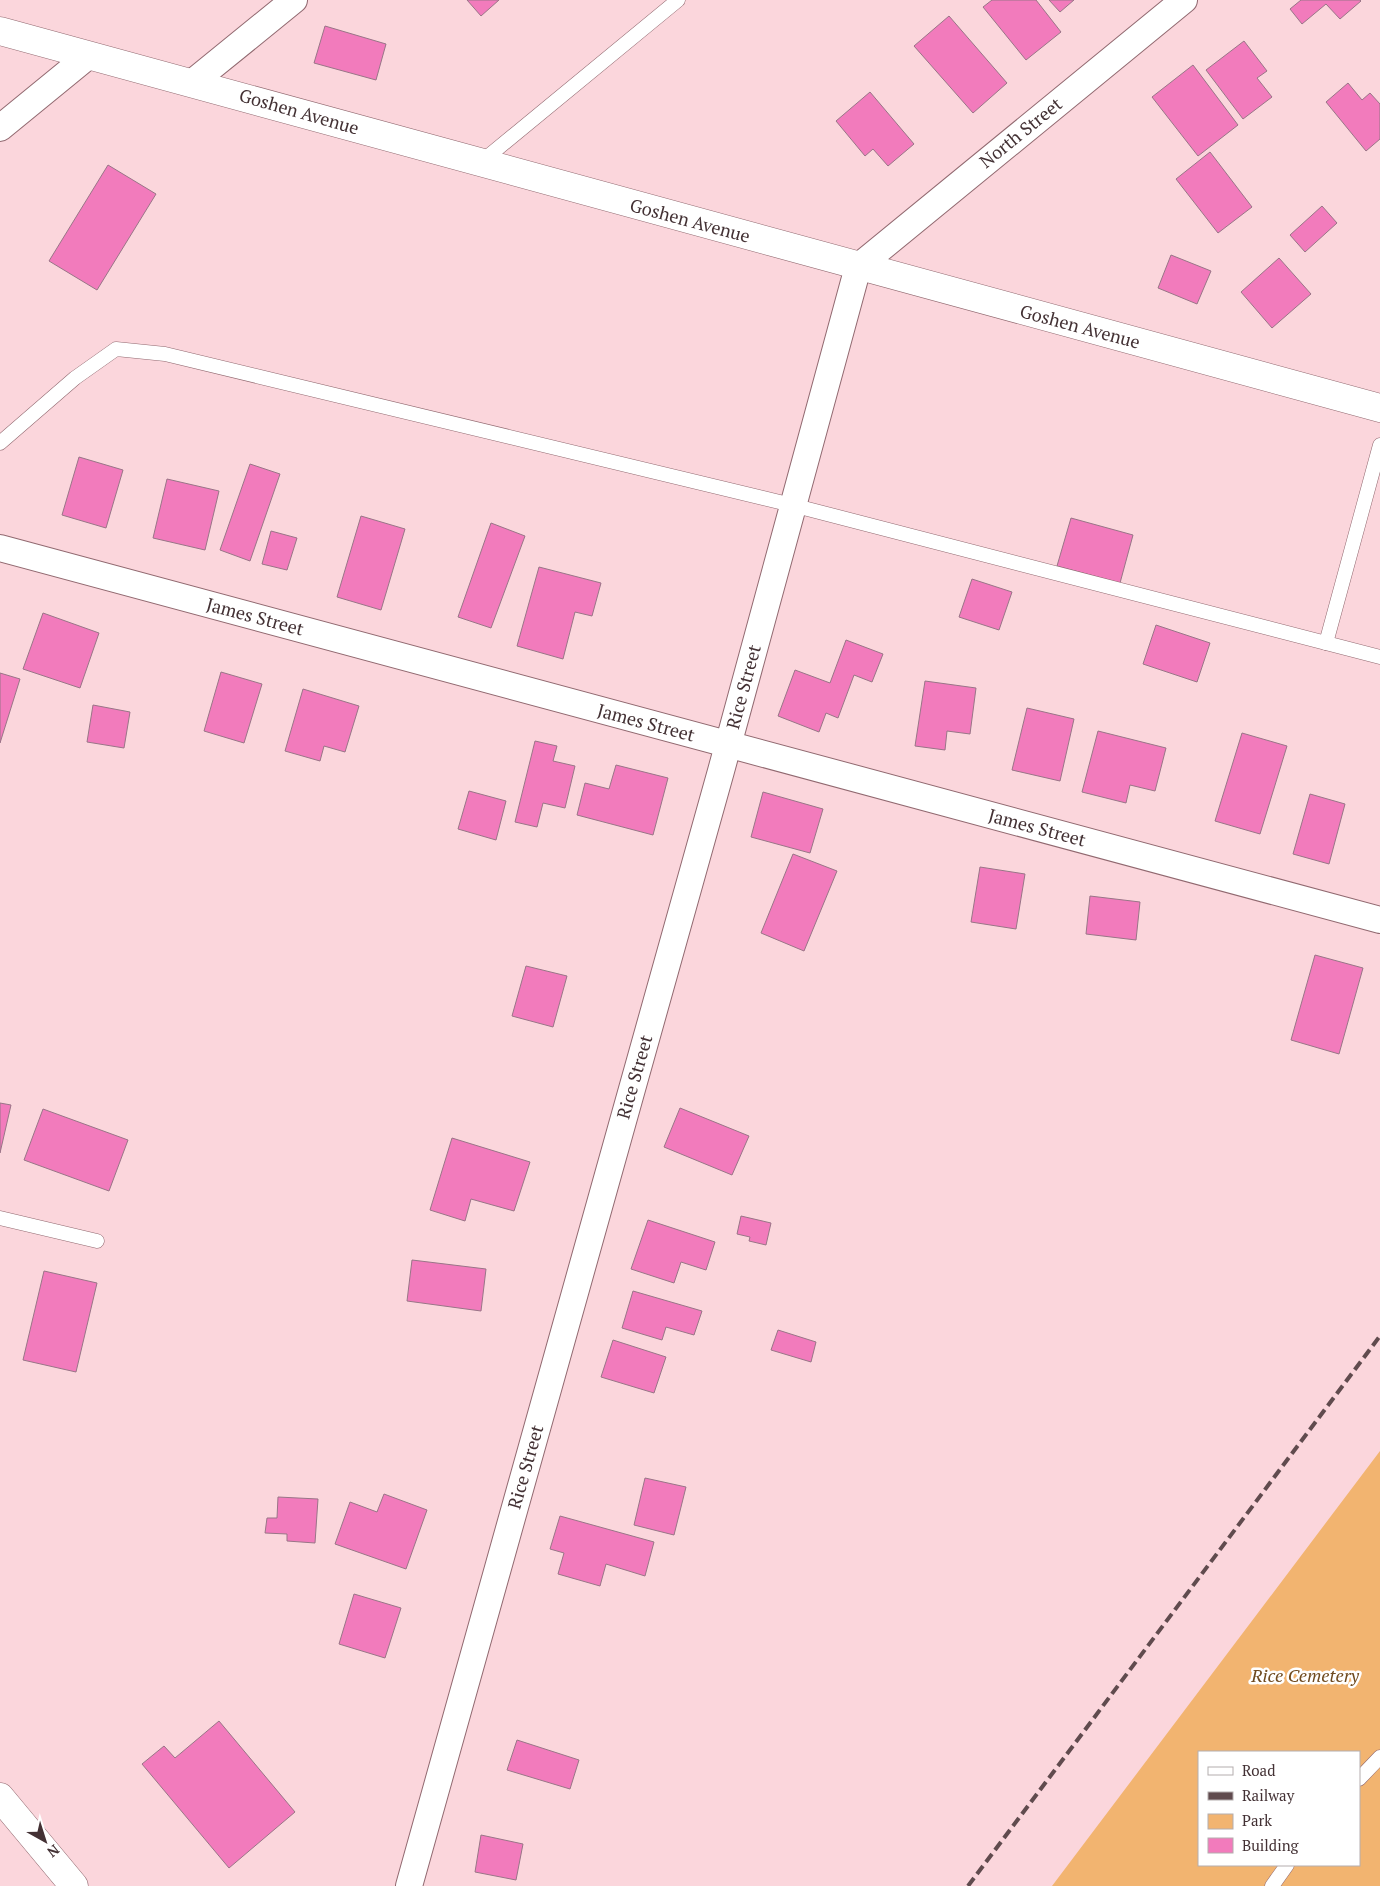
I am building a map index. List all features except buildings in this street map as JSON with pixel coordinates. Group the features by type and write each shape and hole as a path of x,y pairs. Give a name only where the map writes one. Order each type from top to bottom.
{"main road":[{"name":"Goshen Avenue","path":"0,31 88,56 193,82 479,163 1380,408"},
{"path":"0,1797 74,1886"}],"street":[{"path":"193,82 294,0"},
{"name":"North Street","path":"858,267 1184,0"},
{"path":"0,128 88,56"},
{"name":"Rice Street","path":"408,1886 728,745 858,267"},
{"name":"James Street","path":"0,548 1380,920"}],"lane":[{"path":"479,163 678,0"},
{"path":"0,443 74,378 116,349 165,354 792,505 1380,657"},
{"path":"1326,643 1380,445"},
{"path":"0,1219 97,1241"},
{"path":"1360,1778 1380,1757"},
{"path":"1273,1883 1286,1866"}],"green space":[{"name":"Rice Cemetery","path":"1380,1451 1380,1886 1052,1886"}],"railway":[{"path":"968,1886 1380,1336"}]}
